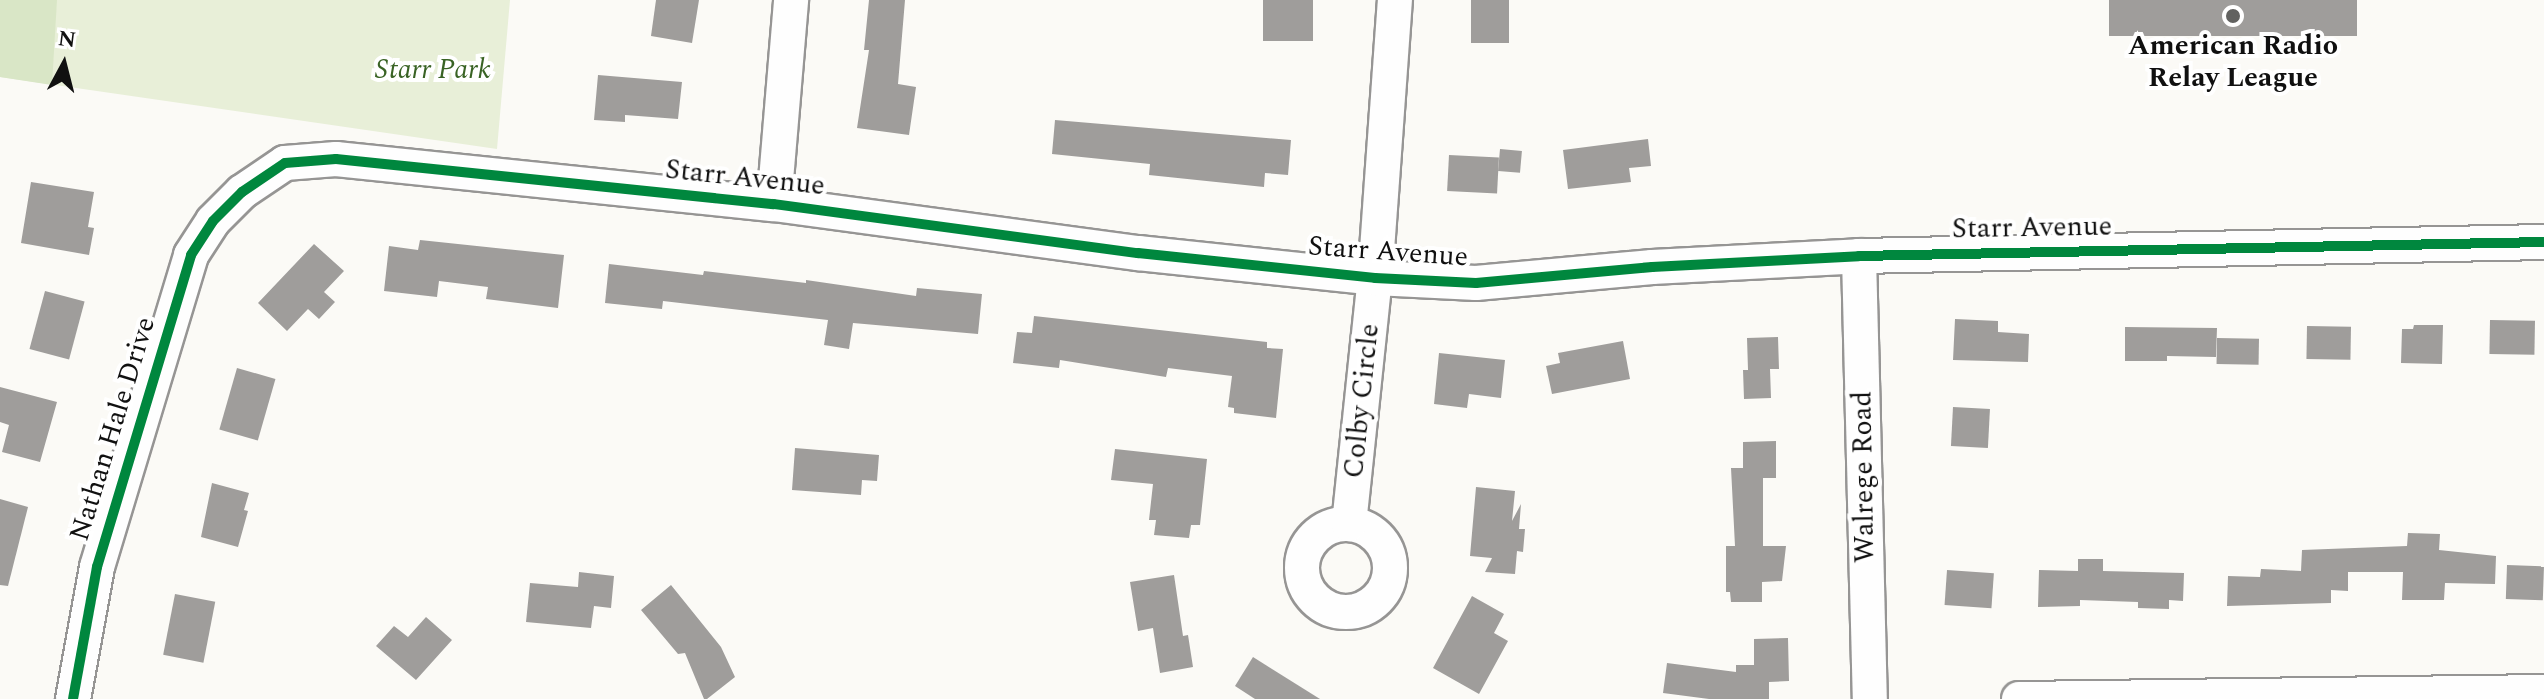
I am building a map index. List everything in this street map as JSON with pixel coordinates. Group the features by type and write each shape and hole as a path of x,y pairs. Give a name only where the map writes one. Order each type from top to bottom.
{"street":[{"path":"774,204 791,0"},
{"name":"Colby Circle","path":"1349,524 1375,278 1395,0"},
{"name":"Starr Avenue","path":"242,192 285,163 336,159 774,204 1138,253 1375,278 1476,283 1652,267 1859,256 2544,242"},
{"name":"Nathan Hale Drive","path":"73,699 97,567 191,255 213,221 242,192"},
{"name":"Walrege Road","path":"1859,256 1870,699"},
{"path":"2019,699 2544,692"}],"green space":[{"name":"Starr Park","path":"0,0 510,0 497,149 0,77"},
{"path":"0,0 57,0 52,85 0,77"}],"building":[{"path":"656,0 699,0 692,43 651,36"},
{"path":"869,0 905,0 898,84 916,87 909,135 857,128 869,50 864,50"},
{"path":"1263,0 1313,0 1313,41 1263,41"},
{"path":"1471,0 1509,0 1509,43 1471,43"},
{"name":"American Radio Relay League","path":"2109,0 2357,0 2357,36 2109,36"},
{"path":"598,75 682,82 678,119 625,115 625,122 594,120"},
{"path":"1055,120 1291,140 1288,175 1265,173 1264,187 1149,175 1150,164 1052,154"},
{"path":"1648,139 1651,166 1629,168 1631,182 1568,189 1563,150"},
{"path":"1500,149 1522,151 1520,173 1498,171"},
{"path":"1449,155 1499,158 1497,194 1447,191"},
{"path":"31,182 94,192 88,227 94,228 89,255 21,243"},
{"path":"420,240 564,255 558,308 486,299 488,287 439,281 437,297 384,291 389,246 418,250"},
{"path":"314,244 344,271 324,292 335,302 319,319 308,309 287,331 258,303"},
{"path":"609,264 703,275 704,271 806,283 806,280 916,296 917,288 982,294 978,334 853,323 849,349 824,345 828,320 663,301 662,309 605,303"},
{"path":"45,291 85,302 69,360 29,349"},
{"path":"1034,316 1267,342 1267,348 1283,349 1276,418 1234,413 1234,408 1228,407 1232,376 1168,368 1166,377 1060,360 1059,368 1013,363 1017,332 1032,333"},
{"path":"1955,319 1998,321 1998,332 2029,334 2028,362 1953,360"},
{"path":"2490,320 2535,321 2534,355 2489,354"},
{"path":"2414,325 2443,325 2442,364 2401,363 2402,329 2413,329"},
{"path":"2307,326 2351,327 2350,360 2306,359"},
{"path":"2125,327 2217,328 2216,357 2167,356 2167,361 2125,361"},
{"path":"1778,337 1779,369 1770,369 1771,398 1744,399 1743,370 1748,370 1747,338"},
{"path":"2217,338 2259,339 2259,365 2217,364"},
{"path":"1623,341 1630,379 1552,394 1546,366 1560,363 1558,353"},
{"path":"1439,353 1505,360 1501,398 1469,394 1467,408 1434,404"},
{"path":"237,368 275,379 258,441 219,430"},
{"path":"0,387 57,402 40,462 2,452 9,425 0,422"},
{"path":"1953,407 1990,409 1988,448 1951,446"},
{"path":"1776,441 1776,478 1763,478 1763,546 1786,546 1782,581 1762,582 1762,602 1731,602 1730,592 1726,592 1726,546 1735,546 1731,468 1743,468 1743,442"},
{"path":"795,448 879,455 877,481 862,480 861,495 792,490"},
{"path":"1115,449 1207,459 1200,525 1191,525 1189,538 1154,535 1156,520 1149,520 1153,484 1111,480"},
{"path":"212,483 249,493 244,510 248,511 238,547 201,537"},
{"path":"1476,487 1515,491 1512,521 1521,504 1519,529 1525,529 1523,552 1517,551 1515,574 1485,572 1492,558 1470,556"},
{"path":"0,499 28,507 8,586 0,585"},
{"path":"2408,533 2440,534 2439,550 2496,556 2495,584 2445,583 2444,600 2402,600 2403,572 2348,572 2348,591 2331,590 2331,603 2227,606 2228,576 2260,577 2261,569 2301,571 2302,550 2407,546"},
{"path":"2078,559 2103,559 2103,571 2184,573 2183,601 2169,600 2169,609 2138,608 2138,602 2080,600 2080,606 2038,607 2039,570 2078,571"},
{"path":"2507,565 2544,566 2543,600 2506,599"},
{"path":"1947,570 1994,573 1991,608 1945,605"},
{"path":"579,572 614,576 611,608 594,606 591,628 526,622 530,583 578,587"},
{"path":"1174,575 1183,636 1188,635 1193,667 1160,673 1153,628 1138,631 1130,582"},
{"path":"671,585 721,647 735,677 707,699 704,699 685,653 678,654 641,610"},
{"path":"175,594 215,602 203,663 163,655"},
{"path":"1472,596 1504,614 1494,633 1508,641 1479,694 1433,668"},
{"path":"426,617 452,640 416,680 376,646 394,626 408,637"},
{"path":"1788,638 1789,681 1769,682 1769,699 1709,699 1663,693 1667,663 1736,672 1736,665 1754,665 1754,639"},
{"path":"1253,657 1320,699 1255,699 1235,686"}],"cycle path":[{"path":"73,699 97,567 191,255 213,221 242,192 285,163 336,159 774,204 1138,253 1375,278 1476,283 1652,267 1859,256 2544,242"}],"place":[{"name":"American Radio Relay League","path":"2233,16"}]}
